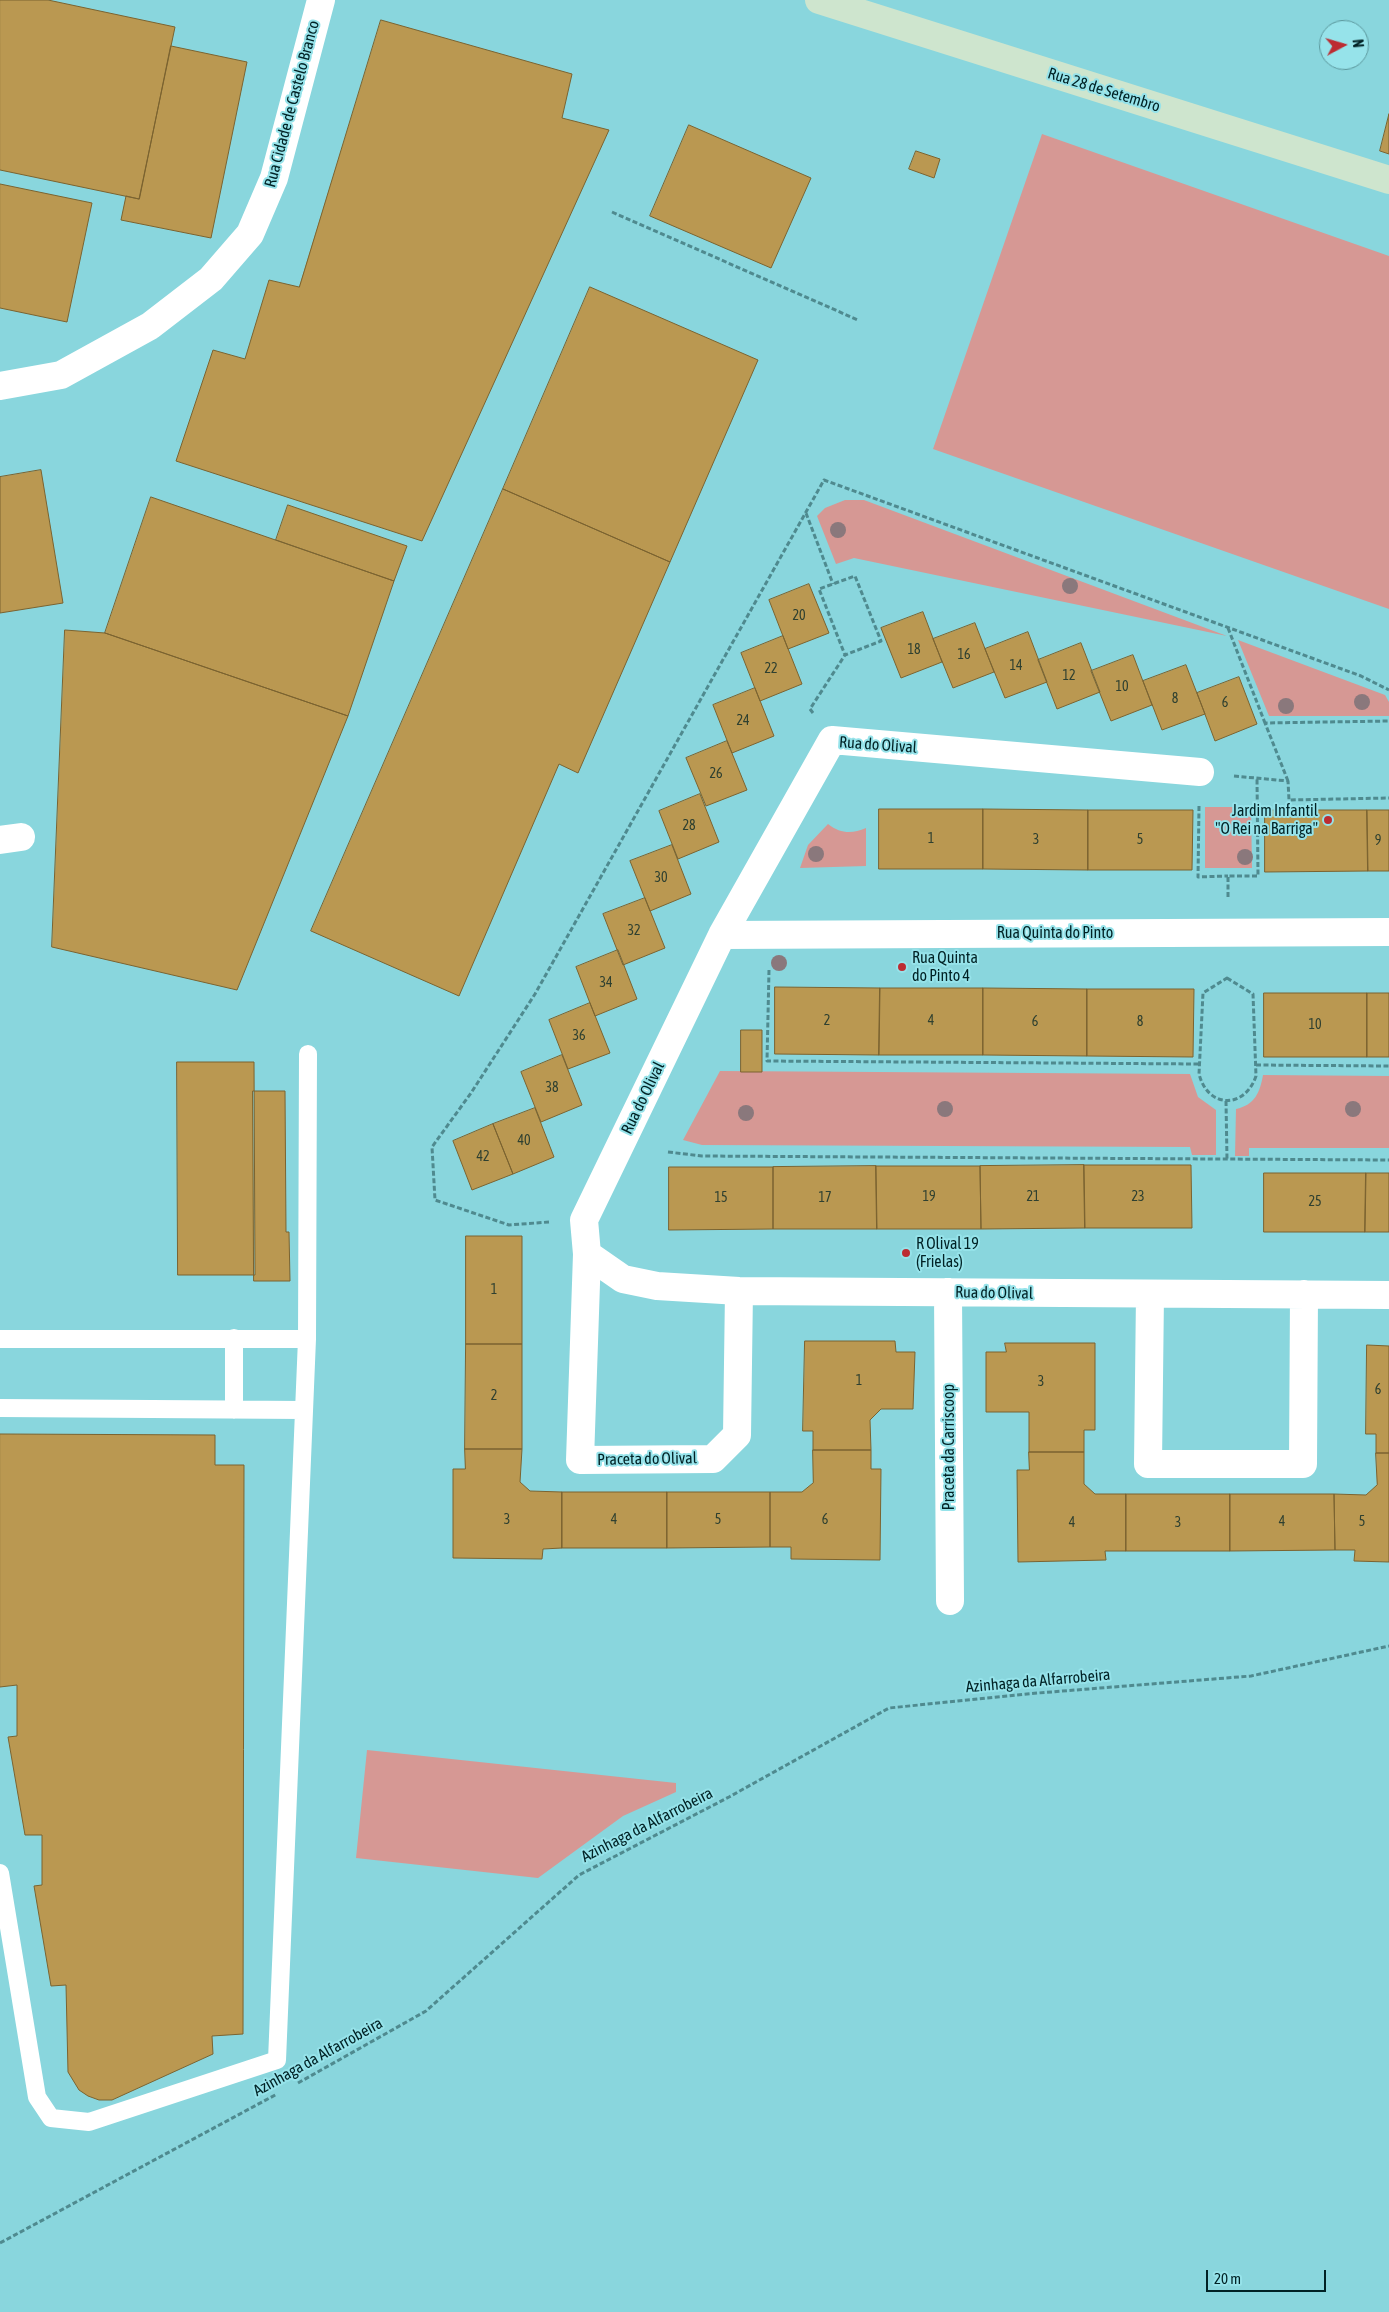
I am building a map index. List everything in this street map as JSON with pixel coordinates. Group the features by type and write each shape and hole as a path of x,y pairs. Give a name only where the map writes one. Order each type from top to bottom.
{"main road":[{"name":"Rua 28 de Setembro","path":"819,0 1389,180"}],"street":[{"name":"Rua Cidade de Castelo Branco","path":"0,386 61,374 150,326 211,279 250,234 274,178 321,0"},
{"name":"Rua do Olival","path":"1200,772 832,740 722,934 584,1220 587,1254 624,1279 657,1286 739,1291 1389,1295"},
{"name":"Rua Quinta do Pinto","path":"722,934 1389,932"},
{"name":"Praceta do Olival","path":"587,1254 580,1460 713,1459 737,1435 739,1291"},
{"name":"Praceta da Carriscoop","path":"948,1292 950,1601"},
{"path":"1150,1294 1148,1464 1303,1464 1304,1294"}],"lane":[{"path":"0,1873 37,2097 52,2118 89,2122 278,2060 307,1339 308,1054"},
{"path":"234,1338 234,1410"},
{"path":"0,1339 307,1339"},
{"path":"0,1408 304,1410"}],"path":[{"path":"612,212 858,320"},
{"path":"806,513 833,584"},
{"path":"832,740 810,709 845,655 881,641 855,576 819,589 845,655"},
{"path":"1228,628 1288,781 1289,800 1389,798"},
{"path":"1265,723 1389,721"},
{"path":"1257,778 1258,876 1198,877 1200,772 1288,781"},
{"path":"1228,876 1228,932"},
{"path":"770,934 767,1061 1200,1064"},
{"path":"1227,978 1253,994 1256,1065 1256,1076 1253,1086 1237,1100 1226,1101 1216,1099 1207,1093 1202,1084 1199,1074 1203,993 1227,978"},
{"path":"1256,1065 1389,1066"},
{"path":"1226,1101 1227,1159"},
{"path":"668,1152 702,1156 1389,1160"},
{"name":"Azinhaga da Alfarrobeira","path":"291,2086 426,2012 579,1875 729,1797 889,1708 1038,1693 1251,1676 1389,1646"},
{"name":"Azinhaga da Alfarrobeira","path":"0,2243 282,2091"}],"shaded area":[{"path":"1042,134 1389,256 1389,609 933,449"},
{"path":"845,500 864,500 1227,636 854,558 836,564 817,516 825,508"},
{"path":"1238,640 1385,695 1389,702 1389,716 1269,716"},
{"path":"1205,807 1251,807 1252,868 1205,868"},
{"path":"828,824 837,830 847,832 866,828 866,866 800,868 808,845"},
{"path":"720,1071 1190,1074 1198,1097 1216,1110 1216,1155 1192,1155 1190,1147 702,1145 683,1140"},
{"path":"1263,1075 1389,1076 1389,1148 1249,1148 1249,1156 1235,1156 1236,1109 1248,1104 1256,1097"},
{"path":"367,1750 676,1783 676,1792 623,1816 538,1878 356,1858"}],"building":[{"path":"0,0 48,0 175,27 139,199 0,170"},
{"path":"381,20 572,74 562,118 609,130 422,541 176,461 213,350 245,359 269,280 299,287"},
{"path":"171,46 247,62 211,238 121,220 126,196 139,199"},
{"path":"1389,114 1389,154 1380,151"},
{"path":"689,125 811,178 771,268 650,216"},
{"path":"916,151 940,159 934,178 909,169"},
{"path":"0,184 92,203 67,322 0,308"},
{"path":"590,287 758,360 670,562 503,489"},
{"path":"41,470 63,603 0,613 0,477"},
{"path":"503,489 670,562 578,773 559,764 459,996 311,931"},
{"path":"151,497 394,581 348,716 105,633"},
{"path":"288,505 407,546 394,581 276,540"},
{"path":"809,584 829,633 788,649 769,600"},
{"path":"923,612 942,662 901,678 881,628"},
{"path":"975,623 994,672 953,688 933,639"},
{"path":"65,630 105,633 348,716 237,990 52,947"},
{"path":"1028,632 1047,682 1005,698 985,649"},
{"path":"783,636 802,684 760,701 741,653"},
{"path":"1081,643 1100,692 1057,709 1038,660"},
{"path":"1133,655 1152,705 1111,721 1091,671"},
{"path":"1186,665 1205,714 1162,730 1143,681"},
{"path":"1239,677 1257,724 1215,741 1197,693"},
{"path":"755,688 774,736 732,753 713,705"},
{"path":"727,741 747,790 706,806 686,758"},
{"path":"700,794 719,842 678,859 659,811"},
{"path":"879,809 983,809 983,869 879,869"},
{"path":"983,809 1088,810 1088,870 983,869"},
{"path":"1088,810 1193,810 1192,870 1088,870"},
{"path":"1265,810 1367,810 1368,871 1265,872"},
{"path":"1367,810 1389,810 1389,871 1368,871"},
{"path":"672,845 691,894 650,911 630,861"},
{"path":"645,898 665,948 623,965 603,914"},
{"path":"618,950 637,999 595,1016 576,967"},
{"path":"775,987 880,988 879,1055 775,1054"},
{"path":"880,988 983,988 983,1055 879,1055"},
{"path":"983,988 1087,989 1087,1056 983,1055"},
{"path":"1087,989 1194,989 1193,1057 1087,1056"},
{"path":"1264,993 1367,993 1367,1057 1264,1057"},
{"path":"1367,993 1389,993 1389,1057 1367,1057"},
{"path":"590,1003 610,1053 568,1069 549,1020"},
{"path":"741,1030 762,1030 762,1072 741,1072"},
{"path":"562,1055 582,1105 541,1122 521,1072"},
{"path":"177,1062 254,1062 255,1275 178,1275"},
{"path":"253,1091 285,1091 286,1232 289,1232 290,1281 254,1281"},
{"path":"535,1108 554,1157 513,1174 493,1124"},
{"path":"493,1124 513,1174 472,1190 453,1141"},
{"path":"1084,1165 1085,1228 981,1229 980,1166"},
{"path":"1084,1165 1191,1165 1192,1228 1085,1228"},
{"path":"876,1166 877,1229 773,1229 773,1167"},
{"path":"876,1166 980,1166 981,1229 877,1229"},
{"path":"669,1167 773,1167 773,1229 669,1230"},
{"path":"1264,1173 1366,1173 1365,1232 1264,1232"},
{"path":"1366,1173 1389,1173 1389,1232 1365,1232"},
{"path":"466,1236 522,1236 522,1344 466,1344"},
{"path":"805,1341 895,1341 896,1352 915,1352 913,1409 881,1409 870,1420 871,1450 813,1450 813,1431 803,1431"},
{"path":"1005,1343 1095,1343 1095,1430 1084,1430 1084,1452 1029,1452 1029,1412 986,1412 986,1352 1006,1352"},
{"path":"466,1344 522,1344 522,1449 465,1449"},
{"path":"1367,1345 1389,1346 1389,1453 1376,1453 1376,1434 1366,1434"},
{"path":"0,1434 215,1435 215,1465 244,1465 243,2034 212,2036 213,2054 112,2100 99,2100 88,2096 79,2090 68,2072 66,1985 51,1986 34,1886 42,1885 42,1835 25,1835 8,1737 17,1736 17,1685 0,1687"},
{"path":"465,1449 522,1449 520,1482 530,1491 562,1492 562,1548 543,1549 542,1559 453,1558 453,1469 465,1469"},
{"path":"813,1450 871,1450 871,1469 881,1469 880,1560 791,1559 791,1547 770,1547 770,1492 802,1492 813,1483"},
{"path":"1029,1452 1084,1452 1084,1484 1095,1494 1126,1494 1126,1551 1105,1551 1106,1560 1018,1562 1017,1470 1029,1470"},
{"path":"1376,1453 1389,1453 1389,1562 1354,1561 1355,1550 1335,1550 1334,1494 1366,1495 1377,1485"},
{"path":"562,1492 667,1492 667,1548 562,1548"},
{"path":"667,1492 770,1492 770,1547 667,1548"},
{"path":"1126,1494 1230,1494 1230,1551 1126,1551"},
{"path":"1230,1494 1334,1494 1335,1550 1230,1551"}],"place":[{"name":"Jardim Infantil \"O Rei na Barriga\"","path":"1328,820"},
{"name":"Rua Quinta do Pinto 4","path":"902,967"},
{"name":"R Olival 19 (Frielas)","path":"906,1253"}]}
